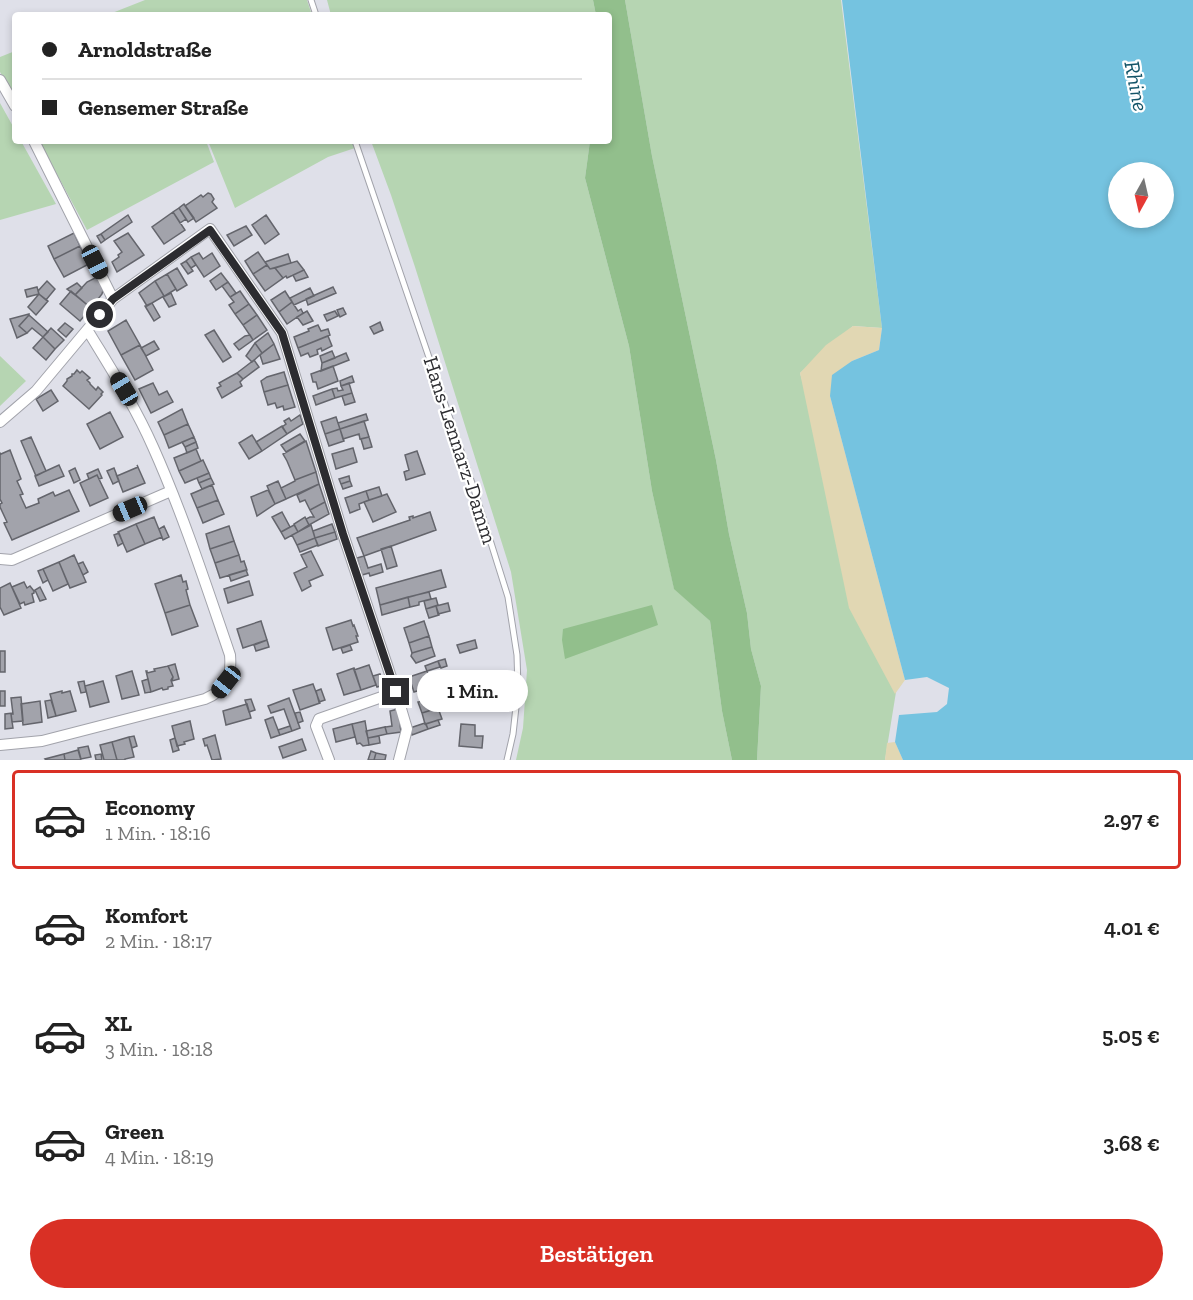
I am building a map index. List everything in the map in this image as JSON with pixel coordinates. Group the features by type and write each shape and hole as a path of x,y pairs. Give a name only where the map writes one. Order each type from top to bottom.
{"street":[{"path":"0,80 12,101"},
{"path":"36,144 113,299"},
{"path":"0,422 36,391 113,299 210,230 282,333 343,534 407,729 399,760"},
{"path":"0,745 42,741 204,699 217,694 226,682 231,669 230,655 153,447 124,389 88,331"},
{"path":"0,559 12,560 171,491"},
{"path":"328,760 316,726 318,719 396,692"}],"lane":[{"name":"Hans-Lennarz-Damm","path":"356,144 474,489 508,597 517,656 518,688 513,734 507,760"}],"green space":[{"path":"145,0 307,0 311,12 115,12"},
{"path":"327,0 593,0 595,12 330,12"},
{"path":"593,0 625,0 652,156 747,613 751,649 761,686 757,760 732,760 722,711 710,621 674,589 652,491 629,346 585,178 590,144 612,144 612,12 595,12"},
{"path":"625,0 841,0 882,328 853,326 800,373 896,692 885,760 757,760 761,686 751,649 747,613 652,156"},
{"path":"12,52 12,93 0,72 0,57"},
{"path":"0,103 12,125 12,144 23,144 56,204 0,220"},
{"path":"41,144 207,144 214,162 87,230"},
{"path":"209,144 354,144 355,148 328,157 235,208"},
{"path":"372,144 590,144 585,178 629,346 652,491 674,588 710,621 722,711 732,760 516,760 523,728 527,670 511,572 391,195"},
{"path":"0,356 26,381 0,406"},
{"path":"652,605 658,625 565,659 563,629"}],"sand":[{"path":"853,326 882,328 879,350 852,361 830,396 905,680 895,694 849,608 800,373 826,345"},
{"path":"895,742 903,760 885,760 887,743"}],"water":[{"name":"Rhine","path":"842,0 1193,0 1193,760 903,760 895,742 899,715 937,712 947,704 949,688 927,677 905,680 830,396 832,375 852,361 879,350 882,328"}],"building":[{"path":"208,193 214,199 212,202 217,208 196,222 185,206"},
{"path":"184,204 194,218 188,222 179,208"},
{"path":"179,208 186,219 180,223 173,212"},
{"path":"173,212 185,230 164,244 152,227"},
{"path":"128,215 132,222 105,240 101,234"},
{"path":"266,215 279,234 265,244 252,225"},
{"path":"246,226 252,235 234,246 227,235"},
{"path":"74,233 80,246 54,259 48,246"},
{"path":"128,233 144,255 117,272 112,262 122,252 114,241"},
{"path":"101,234 105,240 101,243 97,236"},
{"path":"80,246 89,264 64,277 54,259"},
{"path":"258,252 267,265 253,274 245,261"},
{"path":"199,253 203,259 212,253 220,266 204,277 191,257"},
{"path":"288,254 291,263 270,269 265,262"},
{"path":"191,257 196,265 191,268 186,261"},
{"path":"186,261 193,271 188,274 181,264"},
{"path":"297,261 304,270 287,278 286,276 283,278 275,268"},
{"path":"267,265 270,269 275,268 283,278 265,291 253,274"},
{"path":"177,268 187,285 177,291 167,274"},
{"path":"304,270 308,277 296,281 293,275"},
{"path":"221,273 228,282 216,290 210,281"},
{"path":"167,274 176,289 163,297 155,281"},
{"path":"97,277 103,290 91,308 75,295 87,282"},
{"path":"47,281 55,289 46,300 38,291"},
{"path":"155,281 164,296 147,306 139,293"},
{"path":"228,282 236,293 230,297 222,286"},
{"path":"77,283 82,288 75,295 67,289"},
{"path":"37,287 39,294 27,297 25,290"},
{"path":"333,287 336,293 308,305 306,299"},
{"path":"310,288 314,296 294,305 290,298"},
{"path":"71,291 91,308 80,321 60,304"},
{"path":"240,291 249,304 235,314 229,305 234,302 230,297"},
{"path":"285,291 292,302 279,312 271,300"},
{"path":"171,293 176,304 169,307 163,297"},
{"path":"39,294 48,301 36,315 28,307"},
{"path":"292,302 298,311 301,309 303,313 287,324 279,312"},
{"path":"152,303 160,317 154,321 145,306"},
{"path":"249,304 257,315 243,325 235,314"},
{"path":"343,308 346,314 340,317 337,310"},
{"path":"307,311 313,321 303,325 297,317"},
{"path":"335,311 338,316 327,321 324,315"},
{"path":"29,314 19,326 27,333 17,338 10,319"},
{"path":"29,315 48,332 43,337 32,328 27,333 19,326"},
{"path":"257,315 267,330 253,340 243,325"},
{"path":"126,320 140,345 121,355 108,331"},
{"path":"380,322 383,330 374,334 370,327"},
{"path":"65,323 73,329 66,337 58,330"},
{"path":"318,325 321,331 328,329 330,335 298,348 294,337"},
{"path":"51,328 64,340 55,349 43,337"},
{"path":"214,330 231,357 223,362 205,335"},
{"path":"268,333 274,344 262,353 255,343"},
{"path":"250,335 253,340 239,350 234,344"},
{"path":"328,336 332,346 322,351 321,348 317,350 318,354 310,357 308,353 301,356 298,348"},
{"path":"43,337 55,349 46,360 33,348"},
{"path":"154,341 159,349 146,356 141,348"},
{"path":"255,343 262,353 252,362 246,356"},
{"path":"274,344 280,359 263,364 260,355"},
{"path":"140,345 153,370 135,380 121,355"},
{"path":"332,351 335,358 322,363 320,356"},
{"path":"346,353 349,360 321,371 322,363"},
{"path":"254,360 259,367 243,379 237,373"},
{"path":"333,366 338,381 318,389 311,374"},
{"path":"77,370 90,378 87,380 96,390 98,387 103,392 89,409 63,386"},
{"path":"284,372 288,385 264,392 261,381"},
{"path":"237,373 243,379 240,382 242,386 222,398 217,388 221,386 219,383"},
{"path":"352,376 354,382 341,386 340,381"},
{"path":"153,383 159,395 167,391 173,402 151,413 139,389"},
{"path":"349,383 352,393 335,398 332,389 343,390 341,386"},
{"path":"288,385 295,407 284,410 283,406 277,408 275,403 268,405 264,392"},
{"path":"332,389 335,398 316,405 313,396"},
{"path":"51,390 58,401 43,411 36,399"},
{"path":"352,393 355,402 345,405 342,396"},
{"path":"182,409 188,424 164,435 158,422"},
{"path":"110,412 123,437 100,449 87,424"},
{"path":"366,414 368,420 340,429 338,423"},
{"path":"300,415 303,424 287,434 282,427 286,424 284,421 289,418 291,421"},
{"path":"336,417 340,429 325,434 321,422"},
{"path":"364,421 369,437 360,439 359,434 343,439 340,429"},
{"path":"188,424 194,437 169,448 164,435"},
{"path":"282,426 287,434 262,451 256,442"},
{"path":"340,429 344,441 329,446 325,434"},
{"path":"300,434 305,441 286,452 281,445"},
{"path":"252,435 262,451 249,459 239,443"},
{"path":"31,437 46,471 36,476 21,441"},
{"path":"194,437 196,442 185,447 182,442"},
{"path":"369,437 372,447 364,449 361,439"},
{"path":"306,441 316,472 295,480 283,454"},
{"path":"196,442 198,448 187,453 185,447"},
{"path":"353,448 357,462 336,469 332,454"},
{"path":"196,449 201,461 179,471 174,458"},
{"path":"10,450 21,479 17,481 26,508 39,503 38,499 53,492 55,496 69,490 79,511 12,540 0,507 2,503 0,499 0,453"},
{"path":"417,451 425,474 406,480 404,472 409,470 405,455"},
{"path":"203,460 209,473 185,483 179,471"},
{"path":"59,465 64,476 39,486 35,476"},
{"path":"138,467 145,483 123,492 116,474 117,476"},
{"path":"75,468 80,480 74,483 69,471"},
{"path":"114,468 119,481 113,484 107,471"},
{"path":"98,469 102,478 99,479 97,475 89,479 87,474"},
{"path":"316,472 319,484 286,499 281,488"},
{"path":"209,473 211,478 199,483 197,478"},
{"path":"97,475 108,498 90,506 80,483"},
{"path":"349,476 350,481 341,484 339,479"},
{"path":"211,478 214,484 202,489 199,483"},
{"path":"278,481 286,499 275,504 267,486"},
{"path":"350,481 352,486 343,489 341,484"},
{"path":"319,484 325,502 310,510 305,500 300,502 297,495"},
{"path":"212,485 218,500 197,508 191,494"},
{"path":"379,487 382,496 369,500 366,491"},
{"path":"268,490 275,504 257,516 251,497"},
{"path":"366,491 369,500 359,504 360,509 350,513 345,498"},
{"path":"387,494 396,512 373,522 364,502"},
{"path":"218,500 224,514 203,523 197,508"},
{"path":"325,502 329,514 309,525 306,519 314,517 310,510"},
{"path":"282,512 290,527 281,532 272,517"},
{"path":"430,512 436,530 364,556 357,538 410,520 409,517 413,516 413,518"},
{"path":"154,517 162,537 145,544 136,524"},
{"path":"305,517 309,525 298,532 294,524"},
{"path":"136,524 145,544 127,552 118,532"},
{"path":"332,524 335,532 315,538 313,531"},
{"path":"294,525 298,532 285,539 281,532"},
{"path":"311,525 315,538 297,545 292,535"},
{"path":"164,526 169,537 163,540 159,529"},
{"path":"229,526 234,541 210,549 206,534"},
{"path":"335,532 337,539 318,546 315,538"},
{"path":"119,533 123,543 118,546 114,535"},
{"path":"315,538 318,545 300,552 297,545"},
{"path":"234,541 239,555 215,563 210,549"},
{"path":"391,546 397,566 387,569 381,549"},
{"path":"311,551 323,575 309,581 311,586 302,591 294,573 307,567 301,555"},
{"path":"74,555 86,582 70,588 59,562"},
{"path":"239,555 247,570 220,578 215,563"},
{"path":"364,556 368,568 381,564 383,572 370,576 369,573 362,575 357,558"},
{"path":"59,562 68,584 53,591 43,569"},
{"path":"83,562 88,572 83,575 78,564"},
{"path":"43,569 48,580 43,583 38,571"},
{"path":"246,570 248,575 231,581 229,575"},
{"path":"441,570 446,587 380,605 376,588"},
{"path":"181,575 183,582 186,581 190,605 165,613 155,584"},
{"path":"249,581 253,595 228,603 224,589"},
{"path":"24,582 27,588 30,586 34,591 32,594 34,602 25,605 24,602 20,604 12,587"},
{"path":"10,583 21,608 4,615 0,607 0,588"},
{"path":"40,587 46,599 40,601 35,590"},
{"path":"429,592 431,599 410,607 408,597"},
{"path":"408,597 410,607 382,615 380,605"},
{"path":"436,598 438,605 426,609 424,601"},
{"path":"448,603 450,611 438,614 436,606"},
{"path":"190,605 198,626 172,635 165,613"},
{"path":"436,606 439,615 429,618 426,609"},
{"path":"351,620 358,636 356,636 358,642 333,650 326,628"},
{"path":"261,621 267,640 243,648 237,629"},
{"path":"424,621 429,636 409,643 404,628"},
{"path":"429,636 432,647 412,653 409,643"},
{"path":"267,640 269,647 256,651 254,645"},
{"path":"475,640 477,648 460,653 457,645"},
{"path":"350,645 352,650 343,653 341,648"},
{"path":"432,647 435,656 416,663 411,656 412,653"},
{"path":"0,651 5,651 5,672 0,672"},
{"path":"445,659 447,666 441,668 438,661"},
{"path":"438,661 440,667 427,671 425,666"},
{"path":"175,664 179,679 172,681 173,677 168,666"},
{"path":"369,665 376,685 361,690 354,670"},
{"path":"168,666 173,677 171,680 173,686 151,692 146,671 147,673"},
{"path":"354,668 361,690 344,695 337,674"},
{"path":"132,671 139,695 122,699 116,676"},
{"path":"427,671 432,686 414,692 409,677"},
{"path":"380,674 384,685 377,687 373,676"},
{"path":"148,679 151,692 145,693 142,681"},
{"path":"84,681 86,692 81,693 78,682"},
{"path":"103,681 109,702 90,707 85,686"},
{"path":"313,684 320,703 300,710 293,690"},
{"path":"321,689 325,700 319,702 316,691"},
{"path":"0,691 5,691 5,706 0,706"},
{"path":"62,691 62,693 70,691 76,711 56,716 50,694"},
{"path":"430,696 430,698 435,697 438,708 422,713 418,702"},
{"path":"21,697 23,721 12,722 11,698"},
{"path":"289,698 300,728 292,731 284,709 271,713 268,706"},
{"path":"251,699 255,710 249,712 245,700"},
{"path":"51,700 56,716 48,718 45,701"},
{"path":"40,701 42,722 23,725 21,704"},
{"path":"247,704 251,718 226,725 223,711"},
{"path":"438,708 442,719 425,724 422,713"},
{"path":"398,709 401,732 387,734 385,727 392,726 390,711"},
{"path":"300,712 303,721 298,723 295,713"},
{"path":"13,713 11,714 13,728 5,729 5,714"},
{"path":"273,717 280,735 271,738 265,720"},
{"path":"438,720 440,725 428,729 426,724"},
{"path":"190,721 194,739 177,746 172,726"},
{"path":"365,721 369,745 363,746 360,743 357,744 352,724"},
{"path":"425,723 428,729 412,735 410,728"},
{"path":"352,724 355,737 336,742 333,729"},
{"path":"461,724 475,725 475,736 483,736 482,748 459,746"},
{"path":"290,726 292,731 280,735 278,730"},
{"path":"385,727 387,734 368,738 366,731"},
{"path":"215,735 221,759 212,760 203,739"},
{"path":"134,736 137,746 132,748 129,737"},
{"path":"379,736 380,743 369,745 368,738"},
{"path":"129,737 134,757 117,760 112,742"},
{"path":"175,738 179,750 173,752 170,740"},
{"path":"302,739 306,750 283,758 279,747"},
{"path":"112,742 117,760 104,760 100,745"},
{"path":"88,746 91,757 81,759 78,748"},
{"path":"78,750 81,760 65,760 64,754"},
{"path":"371,751 376,753 374,760 368,760"},
{"path":"376,753 386,755 385,760 374,760"},
{"path":"64,754 65,760 45,759"},
{"path":"101,754 102,760 96,760 95,755"}],"route":[{"path":"100,315 113,299 210,230 282,333 343,534 396,692"}]}
